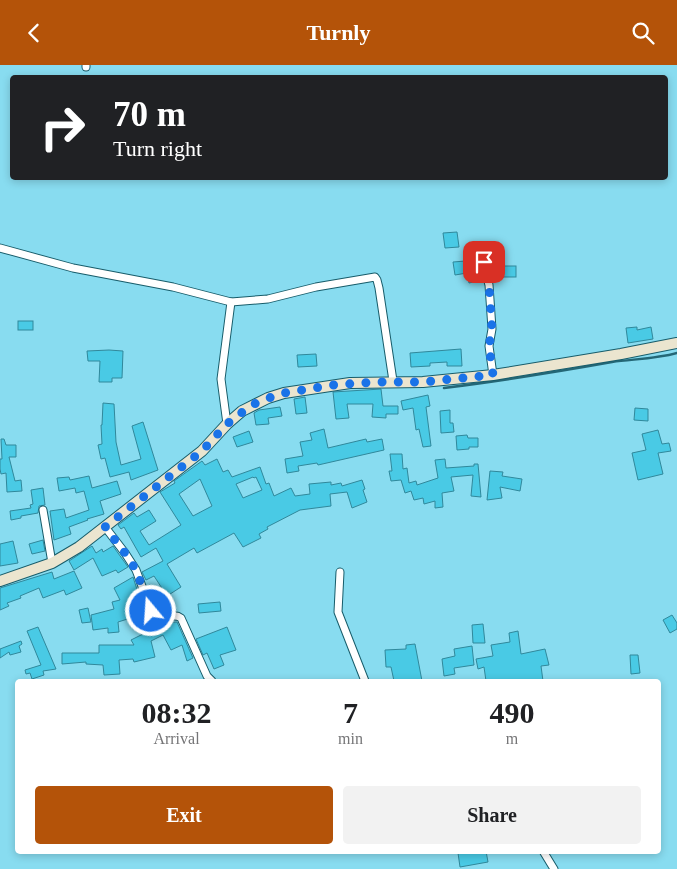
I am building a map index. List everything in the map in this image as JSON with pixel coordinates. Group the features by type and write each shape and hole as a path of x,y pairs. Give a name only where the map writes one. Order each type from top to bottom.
{"street":[{"path":"0,248 73,268 173,287 231,302 268,299 316,287 374,277 377,279 379,288 392,381"},
{"path":"484,262 489,285 492,329 489,346 493,375"},
{"path":"227,424 221,379 231,302"},
{"path":"0,581 52,563 79,547 202,451 227,424 249,407 268,398 284,393 333,385 392,381 423,382 493,375 677,343"},
{"path":"43,509 52,563"},
{"path":"105,527 136,570 153,616 158,618 176,615 182,618 210,679"},
{"path":"340,572 338,612 363,679"},
{"path":"545,854 554,869"}],"building":[{"path":"457,232 459,247 445,248 443,233"},
{"path":"478,260 482,280 469,283 467,273 455,275 453,262"},
{"path":"498,266 516,266 516,277 498,277"},
{"path":"18,321 33,321 33,330 18,330"},
{"path":"637,327 637,330 651,327 653,339 628,343 626,328"},
{"path":"461,349 462,366 447,366 447,362 430,363 430,366 411,367 410,353"},
{"path":"87,351 123,351 122,378 112,378 112,382 99,382 100,361 88,361"},
{"path":"316,354 317,366 298,367 297,355"},
{"path":"381,389 383,406 398,406 398,414 386,414 386,418 372,417 373,404 347,404 349,418 336,419 333,392"},
{"path":"428,395 430,406 426,407 431,446 423,447 419,429 416,430 413,408 403,410 401,401"},
{"path":"305,397 307,413 296,414 294,399"},
{"path":"103,403 114,404 116,442 121,465 141,459 132,426 143,422 158,470 131,480 129,472 110,477 105,458 101,459 98,445 102,444"},
{"path":"280,407 282,416 268,418 269,424 256,425 254,413 259,410"},
{"path":"635,408 648,409 648,421 634,420"},
{"path":"450,410 450,423 453,423 454,432 441,433 440,411"},
{"path":"324,429 328,448 366,439 367,442 382,439 384,450 318,465 317,463 298,466 299,471 287,473 285,459 303,456 300,442 312,440 310,433"},
{"path":"658,430 662,444 669,443 671,451 658,453 663,474 638,480 632,453 646,450 642,434"},
{"path":"249,431 253,442 237,447 233,437"},
{"path":"467,435 468,438 478,438 478,447 457,450 456,436"},
{"path":"1,439 4,439 6,445 16,445 16,457 9,457 15,481 21,480 22,491 7,492 6,473 1,474 0,469 0,459 2,459"},
{"path":"390,454 402,454 403,469 407,468 409,483 416,481 417,485 438,478 435,460 445,459 446,468 478,464 481,497 471,496 473,475 451,477 454,491 442,493 443,507 435,508 435,501 424,504 423,498 414,500 411,491 405,493 401,480 391,481 389,471 392,471"},
{"path":"217,459 223,472 228,470 232,477 260,467 266,484 269,483 274,496 291,488 295,496 310,494 309,484 331,482 331,485 341,483 342,486 362,480 367,502 352,508 347,492 330,494 331,506 300,510 267,527 268,529 259,534 261,538 243,547 234,533 197,553 194,548 167,564 181,587 167,596 154,576 146,580 142,572 163,561 156,548 141,557 124,527 121,529 118,525 134,513 137,517 149,510 156,521 140,531 149,545 181,525 160,492 175,483 174,481 202,461 205,465","holes":["256,477 262,490 243,498 236,484","200,479 212,506 193,516 179,494"]},
{"path":"490,471 503,472 502,476 522,479 520,491 500,487 502,498 487,500"},
{"path":"89,476 92,488 117,481 121,494 100,501 104,514 69,527 71,534 54,540 50,511 64,509 66,518 89,510 84,491 76,493 75,488 59,491 57,478 69,477 70,480"},
{"path":"43,488 45,505 39,506 38,513 11,520 10,511 31,508 30,505 33,504 31,490"},
{"path":"43,540 45,551 32,554 29,544"},
{"path":"13,541 18,563 0,566 0,544"},
{"path":"92,546 96,553 102,549 103,552 113,546 128,567 118,573 116,570 102,576 93,558 74,570 69,561"},
{"path":"74,571 82,588 66,595 64,590 43,598 39,588 7,603 9,606 0,610 0,588 52,572 54,579"},
{"path":"133,577 142,605 131,609 134,617 118,622 119,632 108,633 108,628 93,630 91,615 114,609 112,602 120,600 114,588"},
{"path":"220,602 221,611 199,613 198,604"},
{"path":"88,608 91,622 82,623 79,610"},
{"path":"672,615 677,623 677,629 670,633 663,620"},
{"path":"148,619 156,623 177,622 193,658 187,661 182,645 171,650 163,635 151,641 155,657 134,662 133,659 119,660 120,674 104,675 103,665 86,664 86,662 62,664 62,653 99,653 99,645 134,645 131,640 145,633 139,625"},
{"path":"483,624 485,643 473,643 472,625"},
{"path":"38,627 56,669 43,671 44,675 32,679 30,673 26,674 25,670 41,665 27,631"},
{"path":"227,627 236,650 220,655 224,665 214,669 207,653 203,655 196,639"},
{"path":"518,631 521,654 545,649 549,665 541,666 543,679 486,679 484,667 478,669 476,659 493,656 491,645 510,642 509,633"},
{"path":"21,641 22,644 19,646 21,652 10,655 9,652 0,658 0,649"},
{"path":"415,644 422,679 394,679 391,667 386,667 385,650 406,649 406,645"},
{"path":"472,646 474,665 454,668 455,674 444,676 442,659 455,656 454,649"},
{"path":"630,655 638,655 640,673 631,674"},
{"path":"458,854 487,854 488,862 460,867"}],"waterway":[{"path":"444,388 612,362 661,357 677,353"}],"route":[{"path":"151,611 136,570 105,527 202,451 227,424 260,401 284,393 350,383 423,382 493,375 489,346 492,329 491,309 489,285 484,262"}]}
